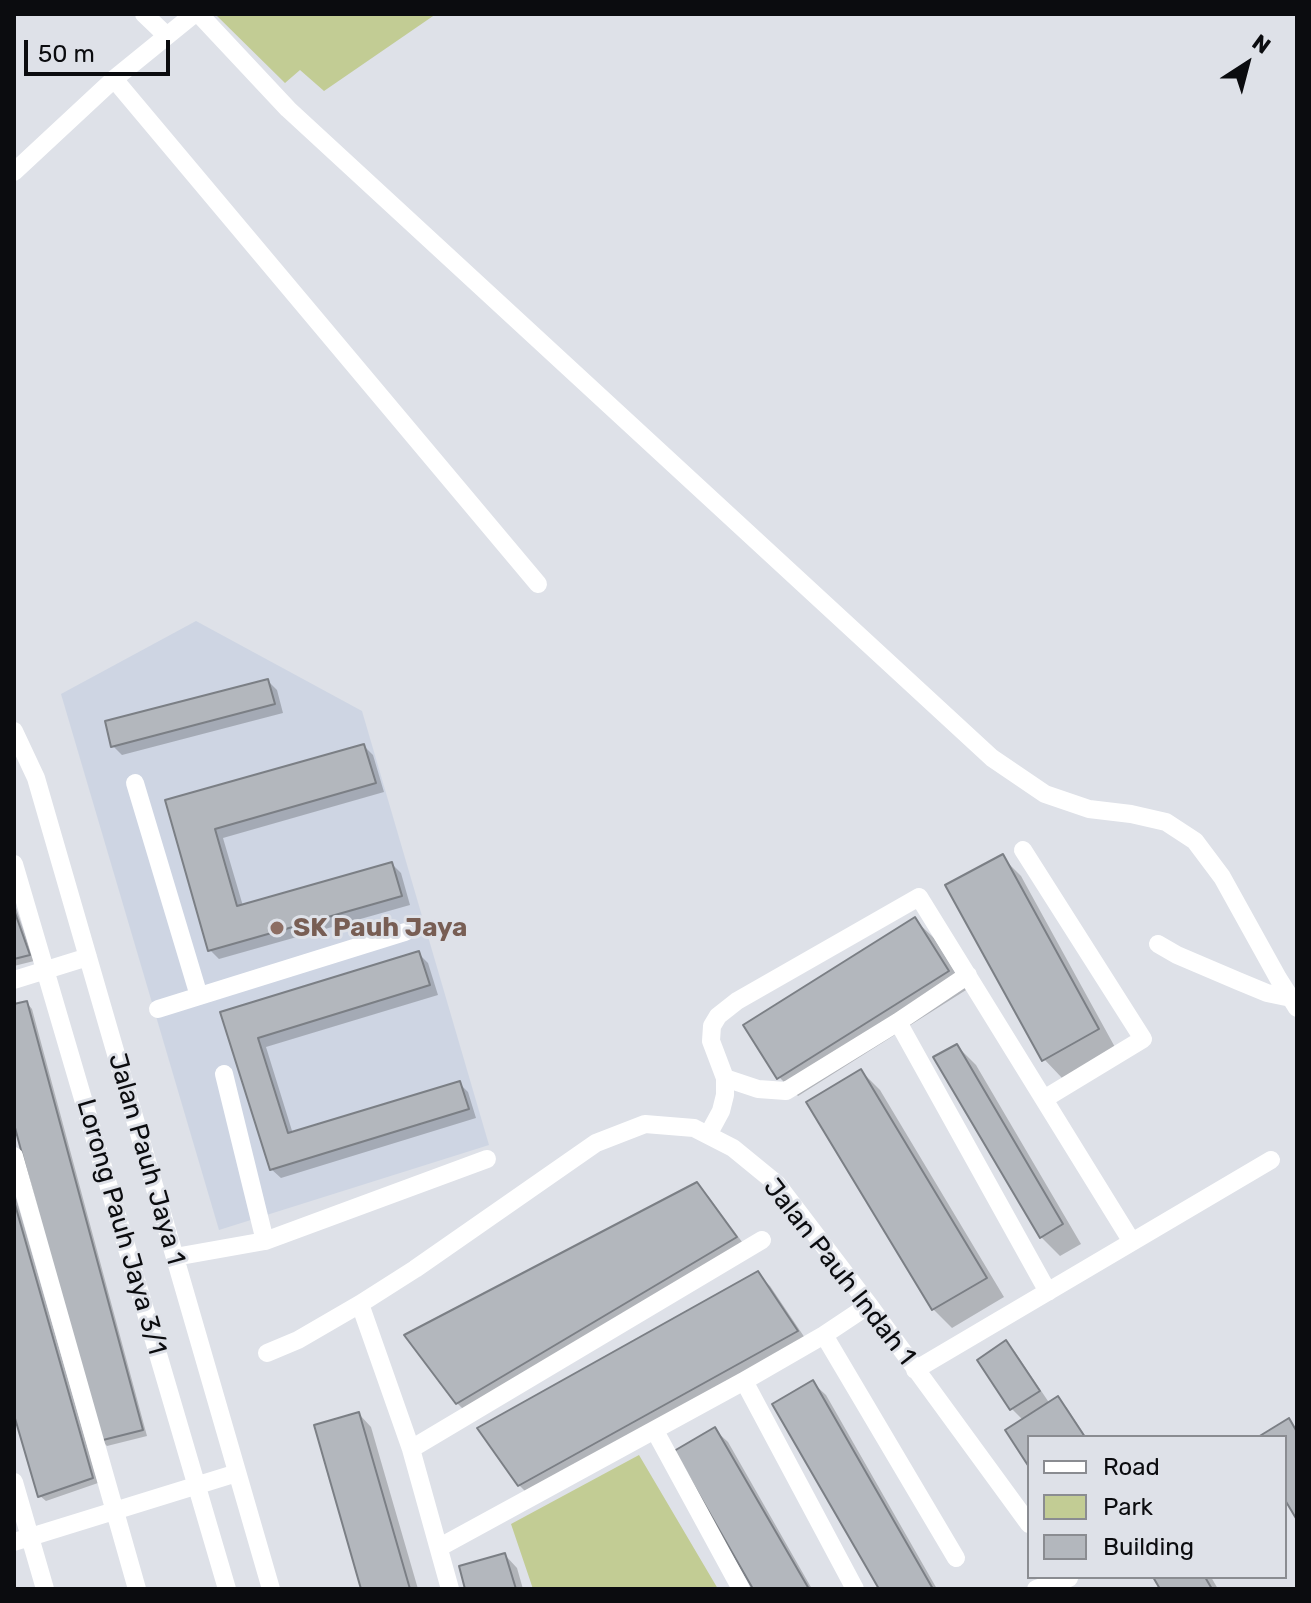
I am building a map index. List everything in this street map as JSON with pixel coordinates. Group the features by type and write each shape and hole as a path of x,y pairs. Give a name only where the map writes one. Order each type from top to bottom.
{"street":[{"path":"144,14 167,36"},
{"path":"18,161 196,14 288,109 992,758 1045,794 1089,809 1166,822 1195,841 1222,877 1294,1003"},
{"path":"114,79 538,584"},
{"name":"Jalan Pauh Jaya 1","path":"14,731 36,778 271,1589"},
{"path":"135,783 199,996"},
{"path":"1023,850 1143,1039 1044,1099"},
{"name":"Lorong Pauh Jaya 3/1","path":"14,864 227,1589"},
{"path":"708,1135 721,1111 725,1095 725,1078 711,1041 712,1026 718,1016 737,1001 919,897 1132,1242"},
{"path":"158,1009 405,932"},
{"path":"1158,944 1177,955 1294,1003"},
{"path":"14,980 88,957"},
{"path":"725,1078 758,1089 786,1091 968,975"},
{"path":"898,1022 1048,1292"},
{"path":"224,1074 265,1241"},
{"name":"Jalan Pauh Indah 1","path":"267,1353 298,1340 415,1269 596,1143 645,1124 694,1128 733,1148 777,1184 1027,1521"},
{"path":"14,1156 137,1589"},
{"path":"175,1257 265,1241 487,1159"},
{"path":"915,1370 1271,1160"},
{"path":"411,1449 762,1240"},
{"path":"360,1304 411,1449 450,1589"},
{"path":"440,1547 744,1381 869,1305"},
{"path":"824,1335 956,1558"},
{"path":"744,1381 855,1589"},
{"path":"655,1431 741,1589"},
{"path":"22,1540 237,1473"},
{"path":"14,1482 22,1540 45,1589"},
{"path":"1036,1589 1063,1579"}],"shaded area":[{"name":"SK Pauh Jaya","path":"196,621 362,711 489,1145 219,1230 61,694"}],"green space":[{"path":"215,14 436,14 324,91 300,70 285,83"},
{"path":"639,1455 718,1589 533,1589 511,1524"}],"building":[{"path":"268,679 275,704 111,747 105,721"},
{"path":"364,744 376,783 215,829 237,906 392,862 402,896 208,951 165,800"},
{"path":"1003,854 1099,1029 1042,1061 945,885"},
{"path":"14,910 30,955 14,959"},
{"path":"915,917 949,971 777,1079 743,1025"},
{"path":"419,951 430,985 258,1038 288,1133 460,1081 469,1109 270,1170 220,1012"},
{"path":"27,1001 143,1430 99,1441 14,1124 14,1004"},
{"path":"957,1044 1063,1224 1040,1238 933,1057"},
{"path":"861,1069 987,1278 932,1310 806,1102"},
{"path":"697,1182 737,1237 456,1404 404,1335"},
{"path":"14,1201 93,1478 38,1497 14,1415"},
{"path":"758,1271 798,1331 518,1486 477,1428"},
{"path":"1006,1340 1040,1391 1010,1410 977,1360"},
{"path":"813,1380 933,1589 879,1589 772,1404"},
{"path":"1058,1396 1084,1435 1027,1435 1027,1464 1005,1430"},
{"path":"359,1412 410,1589 361,1589 314,1425"},
{"path":"1289,1418 1297,1432 1297,1520 1287,1503 1287,1435 1261,1435"},
{"path":"715,1427 809,1589 753,1589 674,1451"},
{"path":"505,1553 516,1589 465,1589 459,1566"},
{"path":"1154,1579 1206,1579 1212,1589 1160,1589"}],"place":[{"name":"SK Pauh Jaya","path":"277,928"}]}
